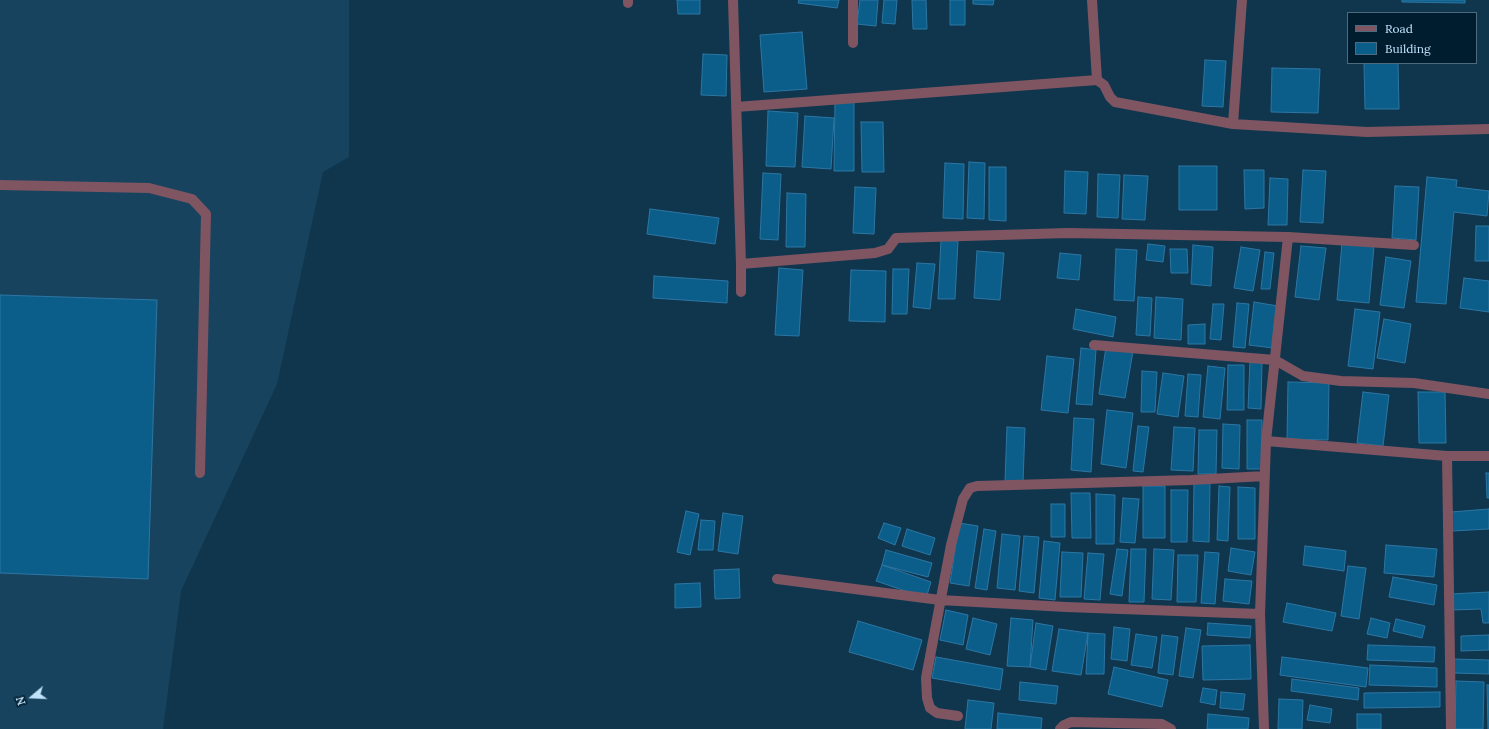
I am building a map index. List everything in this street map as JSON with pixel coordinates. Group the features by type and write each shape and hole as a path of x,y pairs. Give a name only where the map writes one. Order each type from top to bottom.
{"street":[{"path":"733,0 741,292"},
{"path":"853,0 853,43"},
{"path":"1092,0 1097,80"},
{"path":"1233,124 1242,0"},
{"path":"736,107 1097,80 1104,85 1110,97 1115,102 1233,124 1367,132 1489,129"},
{"path":"0,185 149,188 192,200 206,214 200,473"},
{"path":"741,264 876,253 888,249 896,238 1068,233 1288,237 1414,246"},
{"path":"1264,729 1260,614 1266,442 1288,237"},
{"path":"1094,345 1275,360 1302,376 1341,381 1414,383 1489,394"},
{"path":"1266,442 1447,456 1489,456"},
{"path":"1447,456 1451,729"},
{"path":"958,716 937,713 930,708 927,698 926,678 940,600 958,516 963,499 970,488 977,486 1191,480 1265,476"},
{"path":"777,579 940,600 1066,607 1260,614"},
{"path":"1060,729 1064,725 1071,722 1162,724 1171,729"}],"shaded area":[{"path":"0,0 349,0 349,157 323,172 277,384 181,591 163,729 0,729"}],"building":[{"path":"677,0 700,0 700,14 678,14"},
{"path":"799,0 839,0 837,8 798,3"},
{"path":"860,0 878,0 876,26 857,24"},
{"path":"884,0 897,0 895,24 882,23"},
{"path":"912,0 926,0 927,29 913,29"},
{"path":"950,0 965,0 965,25 950,25"},
{"path":"973,0 994,0 993,5 973,4"},
{"path":"1402,0 1465,0 1465,3 1402,2"},
{"path":"802,32 807,89 764,92 760,35"},
{"path":"703,54 727,55 726,96 701,95"},
{"path":"1205,60 1226,61 1223,107 1202,106"},
{"path":"1364,64 1398,64 1399,109 1365,109"},
{"path":"1272,68 1320,69 1318,113 1271,112"},
{"path":"835,101 854,101 854,171 834,171"},
{"path":"768,111 798,113 795,167 766,166"},
{"path":"805,116 834,118 831,169 802,167"},
{"path":"861,122 883,122 884,172 862,172"},
{"path":"969,162 985,163 984,219 967,218"},
{"path":"945,163 964,164 963,219 943,218"},
{"path":"1179,166 1217,166 1217,210 1179,210"},
{"path":"989,167 1006,167 1006,221 989,220"},
{"path":"1244,170 1264,170 1264,208 1245,209"},
{"path":"1303,170 1326,171 1323,223 1300,222"},
{"path":"1065,171 1088,172 1086,214 1064,213"},
{"path":"763,173 781,174 778,240 760,239"},
{"path":"1098,174 1120,175 1118,218 1097,217"},
{"path":"1124,175 1148,176 1145,220 1122,219"},
{"path":"1427,177 1457,180 1456,187 1489,191 1487,216 1454,212 1446,304 1416,302"},
{"path":"1270,178 1288,179 1287,225 1268,225"},
{"path":"1395,186 1419,187 1416,240 1392,238"},
{"path":"855,187 876,188 874,234 853,233"},
{"path":"787,193 806,194 805,247 786,247"},
{"path":"650,209 719,218 715,244 647,234"},
{"path":"1476,226 1489,226 1489,261 1475,261"},
{"path":"941,240 958,241 955,299 938,299"},
{"path":"1342,243 1374,246 1369,303 1337,300"},
{"path":"1148,244 1165,246 1163,262 1146,260"},
{"path":"1193,245 1213,247 1211,286 1191,284"},
{"path":"1301,246 1326,248 1319,300 1295,297"},
{"path":"1241,247 1260,250 1253,291 1234,288"},
{"path":"1116,249 1137,250 1134,301 1114,300"},
{"path":"1170,249 1187,249 1188,273 1171,273"},
{"path":"977,251 1004,253 1000,300 974,298"},
{"path":"1265,252 1274,253 1270,289 1261,289"},
{"path":"1060,253 1081,255 1079,280 1057,278"},
{"path":"1386,257 1411,261 1404,308 1380,305"},
{"path":"917,263 935,264 930,309 913,307"},
{"path":"779,268 803,270 799,336 775,335"},
{"path":"893,269 909,269 907,314 892,314"},
{"path":"851,270 886,271 885,322 849,321"},
{"path":"654,276 728,281 727,303 653,298"},
{"path":"1464,278 1489,281 1489,312 1460,308"},
{"path":"0,295 157,300 148,579 0,573"},
{"path":"1138,297 1152,298 1150,336 1136,335"},
{"path":"1156,297 1183,299 1181,340 1154,338"},
{"path":"1254,302 1278,306 1273,348 1249,345"},
{"path":"1237,303 1249,304 1245,348 1233,347"},
{"path":"1213,304 1224,304 1221,340 1210,339"},
{"path":"1076,309 1116,317 1113,337 1073,329"},
{"path":"1355,309 1380,312 1373,369 1348,366"},
{"path":"1384,319 1411,324 1405,363 1377,358"},
{"path":"1205,324 1205,344 1188,344 1188,325"},
{"path":"1106,347 1133,351 1125,398 1099,394"},
{"path":"1081,348 1096,350 1092,405 1076,404"},
{"path":"1047,356 1074,359 1068,413 1041,410"},
{"path":"1250,361 1262,362 1261,409 1248,408"},
{"path":"1228,365 1244,365 1244,410 1227,410"},
{"path":"1208,366 1225,368 1220,419 1203,417"},
{"path":"1142,371 1157,372 1155,412 1141,412"},
{"path":"1163,373 1184,376 1178,417 1157,414"},
{"path":"1188,374 1201,375 1198,417 1185,416"},
{"path":"1288,382 1329,383 1328,440 1287,439"},
{"path":"1363,392 1389,395 1383,446 1357,443"},
{"path":"1418,392 1445,392 1446,443 1419,443"},
{"path":"1107,410 1133,413 1126,468 1101,464"},
{"path":"1074,418 1094,419 1091,472 1071,470"},
{"path":"1247,420 1262,420 1262,469 1247,469"},
{"path":"1223,424 1240,425 1239,469 1222,468"},
{"path":"1138,426 1149,427 1143,472 1133,471"},
{"path":"1007,427 1025,428 1023,482 1005,481"},
{"path":"1174,427 1195,428 1193,471 1171,470"},
{"path":"1199,430 1217,430 1216,474 1198,474"},
{"path":"1486,473 1489,473 1489,498 1487,498"},
{"path":"1194,483 1210,483 1209,542 1193,541"},
{"path":"1143,486 1165,486 1165,538 1143,538"},
{"path":"1219,486 1230,487 1228,541 1217,540"},
{"path":"1238,487 1255,488 1255,539 1238,539"},
{"path":"1171,490 1188,490 1187,542 1171,542"},
{"path":"1071,493 1090,493 1091,538 1072,538"},
{"path":"1096,494 1115,495 1114,544 1096,544"},
{"path":"1123,498 1139,499 1135,543 1120,542"},
{"path":"1051,504 1065,504 1065,537 1051,537"},
{"path":"1489,509 1489,529 1452,531 1451,512"},
{"path":"686,511 699,514 690,555 677,552"},
{"path":"723,513 743,516 738,554 718,551"},
{"path":"701,520 715,521 713,550 698,550"},
{"path":"884,523 901,528 895,545 878,538"},
{"path":"959,523 978,526 969,586 950,583"},
{"path":"907,529 935,538 930,555 902,546"},
{"path":"984,529 996,531 987,590 975,588"},
{"path":"1002,534 1020,536 1015,590 997,588"},
{"path":"1024,536 1039,537 1034,593 1019,591"},
{"path":"1044,541 1060,543 1055,600 1039,598"},
{"path":"1386,545 1437,549 1434,577 1384,573"},
{"path":"1305,546 1346,551 1344,571 1303,565"},
{"path":"1231,548 1255,552 1251,575 1228,571"},
{"path":"1117,549 1128,550 1122,596 1110,594"},
{"path":"1131,549 1146,549 1144,602 1129,602"},
{"path":"1154,549 1174,550 1171,600 1152,599"},
{"path":"886,550 932,563 928,577 882,565"},
{"path":"1062,552 1083,553 1081,597 1060,597"},
{"path":"1205,552 1219,553 1215,604 1201,603"},
{"path":"1088,553 1104,554 1100,600 1084,599"},
{"path":"1178,555 1198,555 1196,602 1177,602"},
{"path":"882,565 931,582 926,598 876,581"},
{"path":"1348,566 1366,568 1359,619 1341,616"},
{"path":"739,569 740,598 715,599 714,570"},
{"path":"1393,577 1437,585 1434,605 1389,597"},
{"path":"1225,579 1252,581 1249,604 1223,601"},
{"path":"700,583 701,607 675,608 675,584"},
{"path":"1489,592 1489,623 1483,623 1481,609 1451,610 1450,594"},
{"path":"1287,603 1336,613 1332,631 1283,622"},
{"path":"946,610 968,615 963,645 940,640"},
{"path":"973,618 997,624 990,655 966,649"},
{"path":"1011,618 1033,620 1030,667 1007,666"},
{"path":"1371,618 1390,623 1387,638 1367,634"},
{"path":"1396,619 1425,626 1422,638 1393,631"},
{"path":"858,621 922,640 913,670 849,652"},
{"path":"1036,623 1053,626 1046,670 1030,667"},
{"path":"1208,623 1251,626 1250,638 1207,635"},
{"path":"1114,627 1130,629 1127,661 1111,659"},
{"path":"1186,628 1201,630 1193,678 1179,676"},
{"path":"1059,629 1088,633 1081,675 1052,671"},
{"path":"1088,633 1105,634 1104,674 1086,674"},
{"path":"1136,634 1157,637 1152,668 1131,665"},
{"path":"1162,635 1178,637 1173,675 1158,673"},
{"path":"1489,635 1489,650 1461,651 1461,636"},
{"path":"1250,645 1251,679 1203,680 1202,646"},
{"path":"1368,645 1435,647 1434,662 1367,660"},
{"path":"936,657 1003,669 1000,690 932,678"},
{"path":"1282,657 1368,668 1366,687 1280,675"},
{"path":"1453,659 1489,660 1489,674 1453,673"},
{"path":"1370,665 1437,668 1437,687 1369,685"},
{"path":"1114,667 1168,680 1162,707 1108,694"},
{"path":"1292,679 1359,688 1358,700 1291,691"},
{"path":"1456,681 1484,682 1483,729 1455,729"},
{"path":"1020,682 1058,686 1056,704 1019,700"},
{"path":"1487,685 1489,685 1489,729 1488,729"},
{"path":"1203,688 1217,690 1215,705 1200,702"},
{"path":"1221,692 1245,694 1243,710 1220,708"},
{"path":"1440,692 1440,707 1364,708 1364,693"},
{"path":"1279,699 1303,700 1302,729 1278,729"},
{"path":"968,700 994,703 991,729 965,729"},
{"path":"1310,705 1332,709 1330,723 1307,720"},
{"path":"998,713 1042,718 1041,729 997,729"},
{"path":"1208,714 1249,718 1248,729 1207,729"},
{"path":"1357,714 1381,714 1381,729 1357,729"}]}
